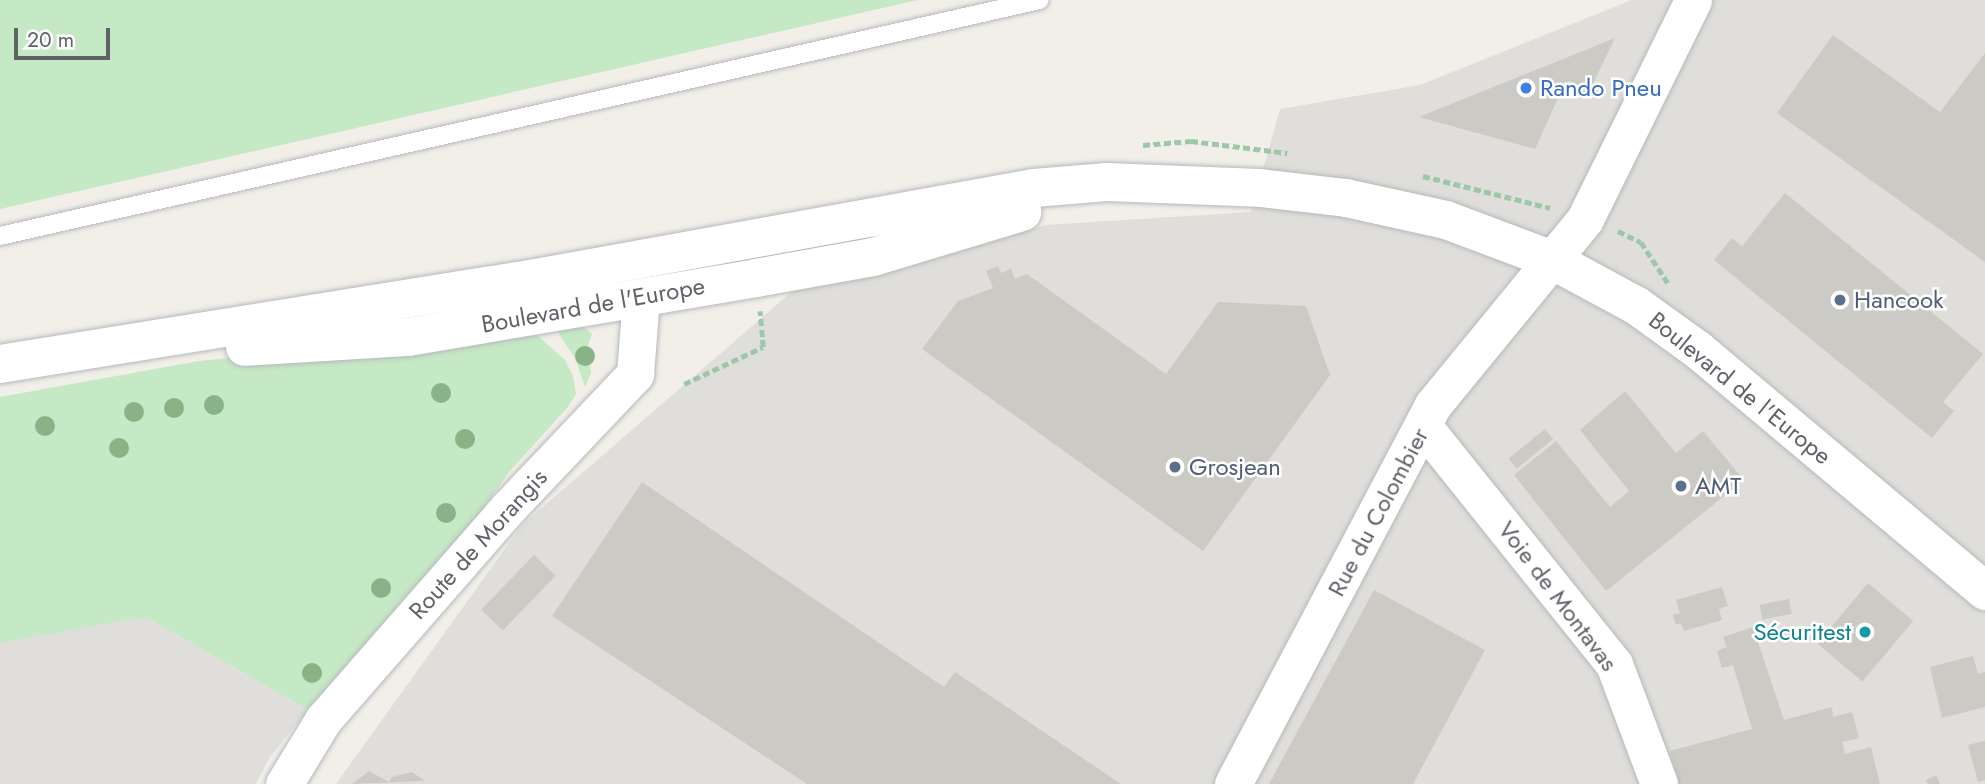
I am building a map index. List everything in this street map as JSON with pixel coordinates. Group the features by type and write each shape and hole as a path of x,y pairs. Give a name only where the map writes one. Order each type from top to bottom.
{"main road":[{"name":"Boulevard de l'Europe","path":"0,364 577,270 998,195 1107,182 1179,184 1346,198 1446,220 1550,259 1637,306 1698,350 1985,591"},
{"name":"Boulevard de l'Europe","path":"0,387 235,348 408,337 641,285 873,257 1045,206 1179,184"},
{"path":"577,270 641,285 998,195"}],"street":[{"name":"Rue du Colombier","path":"1233,784 1424,427 1433,405 1585,219 1693,0"},
{"name":"Route de Morangis","path":"284,784 323,720 508,508 635,374 641,285"},
{"name":"Voie de Montavas","path":"1424,427 1614,664 1659,784"}],"lane":[{"path":"0,236 1040,0"}],"path":[{"path":"1140,145 1191,141 1294,154"},
{"path":"1414,174 1454,181 1585,219 1606,230 1627,232 1641,242 1674,292"}],"shaded area":[{"path":"1632,0 1985,0 1985,784 336,784 522,525 795,289 1046,225 1251,212 1280,109 1420,85"},
{"path":"146,617 308,710 270,757 256,784 0,784 0,643"}],"green space":[{"path":"0,0 918,0 0,209"},
{"path":"582,326 592,334 588,345 591,373 585,387 575,358 557,331"},
{"path":"529,328 565,360 573,376 576,394 568,407 509,472 466,533 308,710 146,617 0,643 0,397 199,361"}],"building":[{"path":"1833,35 1940,112 1985,53 1985,262 1777,113"},
{"name":"Rando Pneu","path":"1615,38 1588,94 1565,83 1535,149 1419,117"},
{"name":"Hancook","path":"1785,193 1983,354 1943,402 1954,411 1932,438 1714,260 1732,238 1742,246"},
{"name":"Grosjean","path":"998,266 1001,273 1011,269 1015,279 1027,274 1166,374 1218,302 1306,306 1330,375 1203,551 922,349 958,301 993,288 986,271"},
{"name":"AMT","path":"1625,391 1676,453 1703,431 1744,480 1606,591 1514,475 1556,441 1610,507 1629,491 1580,430"},
{"path":"1545,429 1553,439 1517,469 1508,459"},
{"path":"642,482 944,687 955,672 1121,784 807,784 552,616"},
{"path":"534,555 556,576 503,631 481,610"},
{"name":"Sécuritest","path":"1868,583 1913,621 1862,681 1817,644"},
{"path":"1722,587 1728,606 1719,609 1722,620 1684,631 1681,623 1676,625 1673,615 1680,613 1676,600"},
{"path":"1374,590 1485,650 1413,784 1269,784"},
{"path":"1789,599 1792,614 1762,619 1760,605"},
{"path":"1753,627 1784,720 1832,707 1833,717 1852,712 1859,738 1842,742 1845,754 1871,747 1880,784 1679,784 1670,751 1752,729 1733,665 1722,668 1717,651 1727,647 1723,637"},
{"path":"1973,656 1978,674 1985,672 1985,707 1942,718 1930,667"},
{"path":"1985,741 1985,780 1978,782 1968,745"},
{"path":"369,771 389,782 392,777 412,772 425,781 352,784"},
{"path":"1936,775 1940,784 1928,784 1926,780"}],"place":[{"name":"Rando Pneu","path":"1526,88"},
{"name":"Hancook","path":"1840,300"},
{"name":"Grosjean","path":"1175,467"},
{"name":"AMT","path":"1681,486"},
{"name":"Sécuritest","path":"1865,632"}]}
